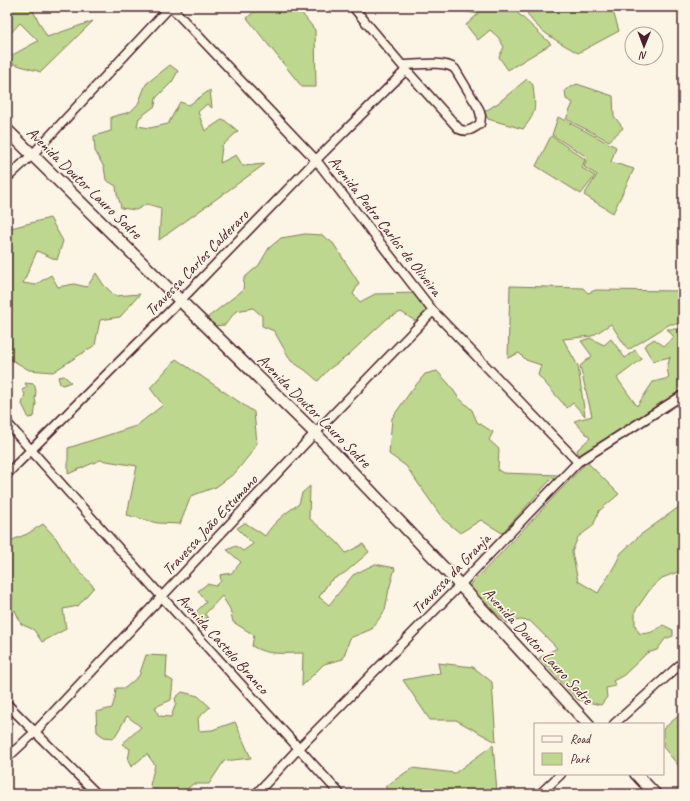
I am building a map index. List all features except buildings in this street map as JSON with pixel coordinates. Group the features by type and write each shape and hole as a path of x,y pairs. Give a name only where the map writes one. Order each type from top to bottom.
{"street":[{"path":"7,178 32,155 170,7"},
{"name":"Avenida Pedro Carlos de Oliveira","path":"170,7 316,160 434,311 578,462"},
{"path":"353,7 404,68 459,129 465,131 470,130 480,124 481,116 479,109 453,66 443,64 404,68"},
{"name":"Travessa Carlos Calderaro","path":"7,474 181,300 404,68"},
{"name":"Avenida Doutor Lauro Sodre","path":"7,130 315,433 460,585 587,723"},
{"name":"Travessa João Estumano","path":"7,758 35,732 315,433 434,311"},
{"name":"Travessa da Granja","path":"256,794 578,462 683,395"},
{"name":"Avenida Castelo Branco","path":"7,423 340,794"},
{"path":"615,723 683,662"},
{"path":"7,704 97,794"},
{"path":"540,794 560,775"},
{"path":"637,775 655,794"}],"green space":[{"path":"7,7 31,7 47,37 93,21 41,72 7,62 7,58 38,41 20,23 7,37"},
{"path":"259,7 297,7 315,30 316,87 302,87 247,18"},
{"path":"445,7 508,7 520,15 551,44 508,70 499,57 504,47 498,37 490,30 478,40 466,25 478,14"},
{"path":"525,7 613,7 619,31 578,53 555,40 539,28 528,15"},
{"path":"170,65 178,71 172,82 156,98 155,106 139,118 137,126 150,128 168,124 180,102 189,105 210,90 212,108 207,104 198,112 205,131 223,119 238,131 222,146 220,163 236,155 243,166 265,164 159,240 161,208 147,204 136,210 121,208 116,186 106,180 104,167 95,151 94,136 111,131 111,117 130,112 138,104 146,84"},
{"path":"527,79 533,85 534,109 531,118 523,129 488,119 484,112 498,103"},
{"path":"577,84 613,96 614,116 623,128 609,141 566,119 573,103 566,99 565,90"},
{"path":"558,117 616,147 611,162 634,169 613,213 584,195 597,175 584,167 587,157 552,135"},
{"path":"551,136 585,159 582,168 595,176 581,194 536,166"},
{"path":"50,218 63,241 57,260 37,251 23,283 35,285 51,275 58,287 74,284 87,287 96,273 103,284 115,296 140,294 120,317 100,320 95,345 53,372 29,370 7,357 7,229"},
{"path":"305,234 322,235 333,243 359,283 353,294 360,302 375,294 418,293 427,305 426,315 420,324 401,312 388,318 346,357 329,369 318,381 291,361 274,331 262,326 262,316 253,308 236,311 225,325 212,326 207,318 243,290 244,278 259,265 269,248 281,238"},
{"path":"510,286 583,288 588,293 596,290 683,291 683,324 670,324 628,350 611,324 592,336 563,339 578,366 585,416 573,403 567,408 538,375 541,365 526,360 519,353 508,358"},
{"path":"667,329 683,329 683,390 579,457 577,450 590,438 574,421 592,416 580,366 592,356 581,341 590,338 604,345 611,339 625,358 635,350 642,359 617,378 637,406 653,382 669,378 667,368 670,357 653,361 644,346 654,339 664,346 674,337"},
{"path":"176,359 254,412 257,443 235,473 216,487 191,496 180,524 157,523 127,515 137,466 100,460 68,474 68,448 136,426 163,405 150,388"},
{"path":"437,371 458,397 472,410 477,422 493,432 489,440 499,449 498,470 503,473 558,475 558,478 552,478 502,533 481,520 460,533 443,519 406,466 389,454 392,418 425,374"},
{"path":"64,376 71,382 63,385 60,384 58,377"},
{"path":"25,383 34,384 36,391 34,417 28,418 22,404 25,394 22,390 27,387"},
{"path":"587,462 619,494 599,511 593,526 578,537 572,552 578,581 598,593 621,553 639,536 683,504 683,570 662,578 651,588 635,611 635,625 639,633 652,632 663,625 673,630 673,636 665,639 657,650 647,653 624,675 613,681 616,686 606,688 607,697 601,705 578,700 539,658 557,648 530,621 520,620 507,623 468,587"},
{"path":"310,486 309,518 337,542 346,553 363,544 369,552 346,572 330,581 319,597 329,605 353,575 375,564 395,568 385,610 372,629 350,638 343,659 324,664 302,686 303,653 270,653 252,646 254,635 233,622 230,609 222,596 205,614 209,620 201,625 191,617 206,602 198,591 207,584 216,586 221,581 220,575 232,573 241,562 227,550 236,546 243,551 253,544 237,528 245,523 265,536 280,518 299,504 302,493"},
{"path":"43,524 56,538 69,560 94,587 78,606 63,609 66,629 42,642 34,630 21,624 15,610 7,620 7,537 10,541 27,534"},
{"path":"146,655 167,656 166,677 173,681 171,700 155,707 159,716 171,717 176,703 175,698 182,692 198,696 210,707 198,718 199,731 212,730 235,722 251,758 224,761 209,784 193,784 181,794 159,794 150,785 155,765 147,754 131,767 128,760 130,749 122,744 141,727 127,716 114,738 104,737 97,732 96,712 112,708 116,688 125,688 139,676"},
{"path":"438,663 473,667 492,682 496,742 456,720 430,720 403,680 440,673"},
{"path":"683,712 683,771 664,748 664,728"},
{"path":"493,745 497,791 493,794 393,794 385,787 412,768 455,773"}]}
